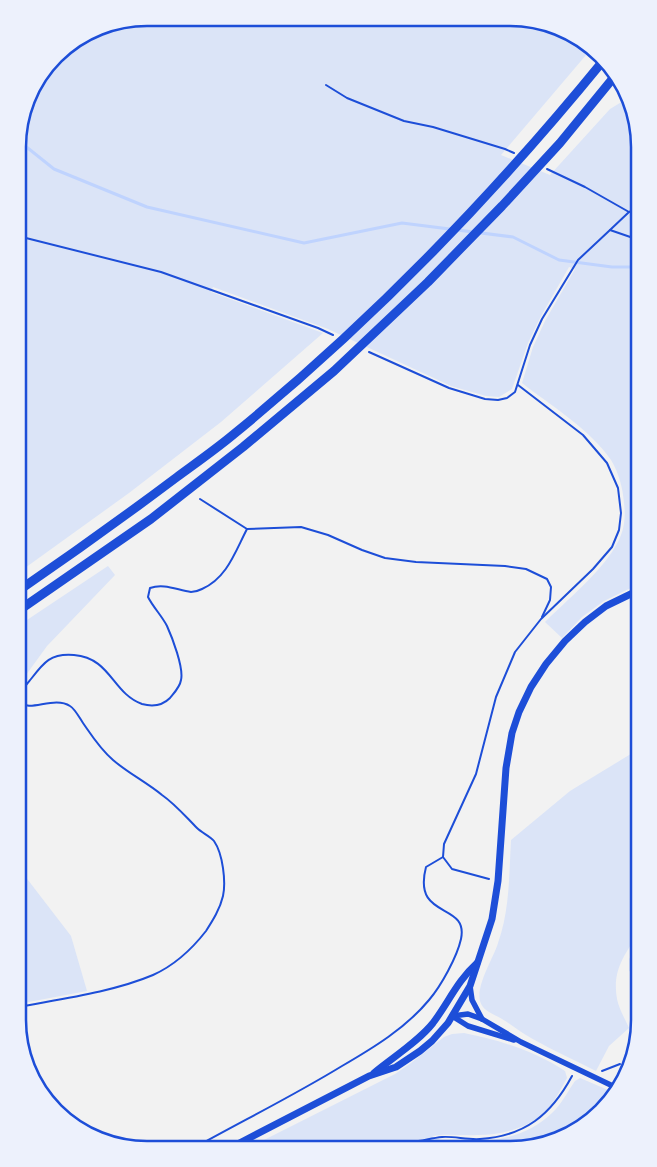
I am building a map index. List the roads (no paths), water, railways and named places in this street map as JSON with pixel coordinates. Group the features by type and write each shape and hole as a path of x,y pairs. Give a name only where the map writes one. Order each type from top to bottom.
{"highway":[{"path":"26,585 141,504 240,429 322,359 409,276 492,190 599,65"},
{"path":"26,606 151,519 243,447 334,371 428,282 502,206 560,143 611,81"}],"main road":[{"path":"243,1141 369,1076 396,1067 408,1060 432,1041 452,1016 470,986 491,925 498,881 506,768 512,733 531,687 558,649 585,622 606,606 630,594"},
{"path":"369,1076 432,1024 464,976 479,961"},
{"path":"432,1024 452,1016"}],"street":[{"path":"470,986 472,1000 482,1019"},
{"path":"452,1016 468,1014 482,1019 521,1042 611,1085"},
{"path":"452,1016 468,1026 521,1042"}],"waterway":[{"path":"26,147 54,169 147,207 304,243 402,223 513,237 559,260 612,267 631,267"}]}
